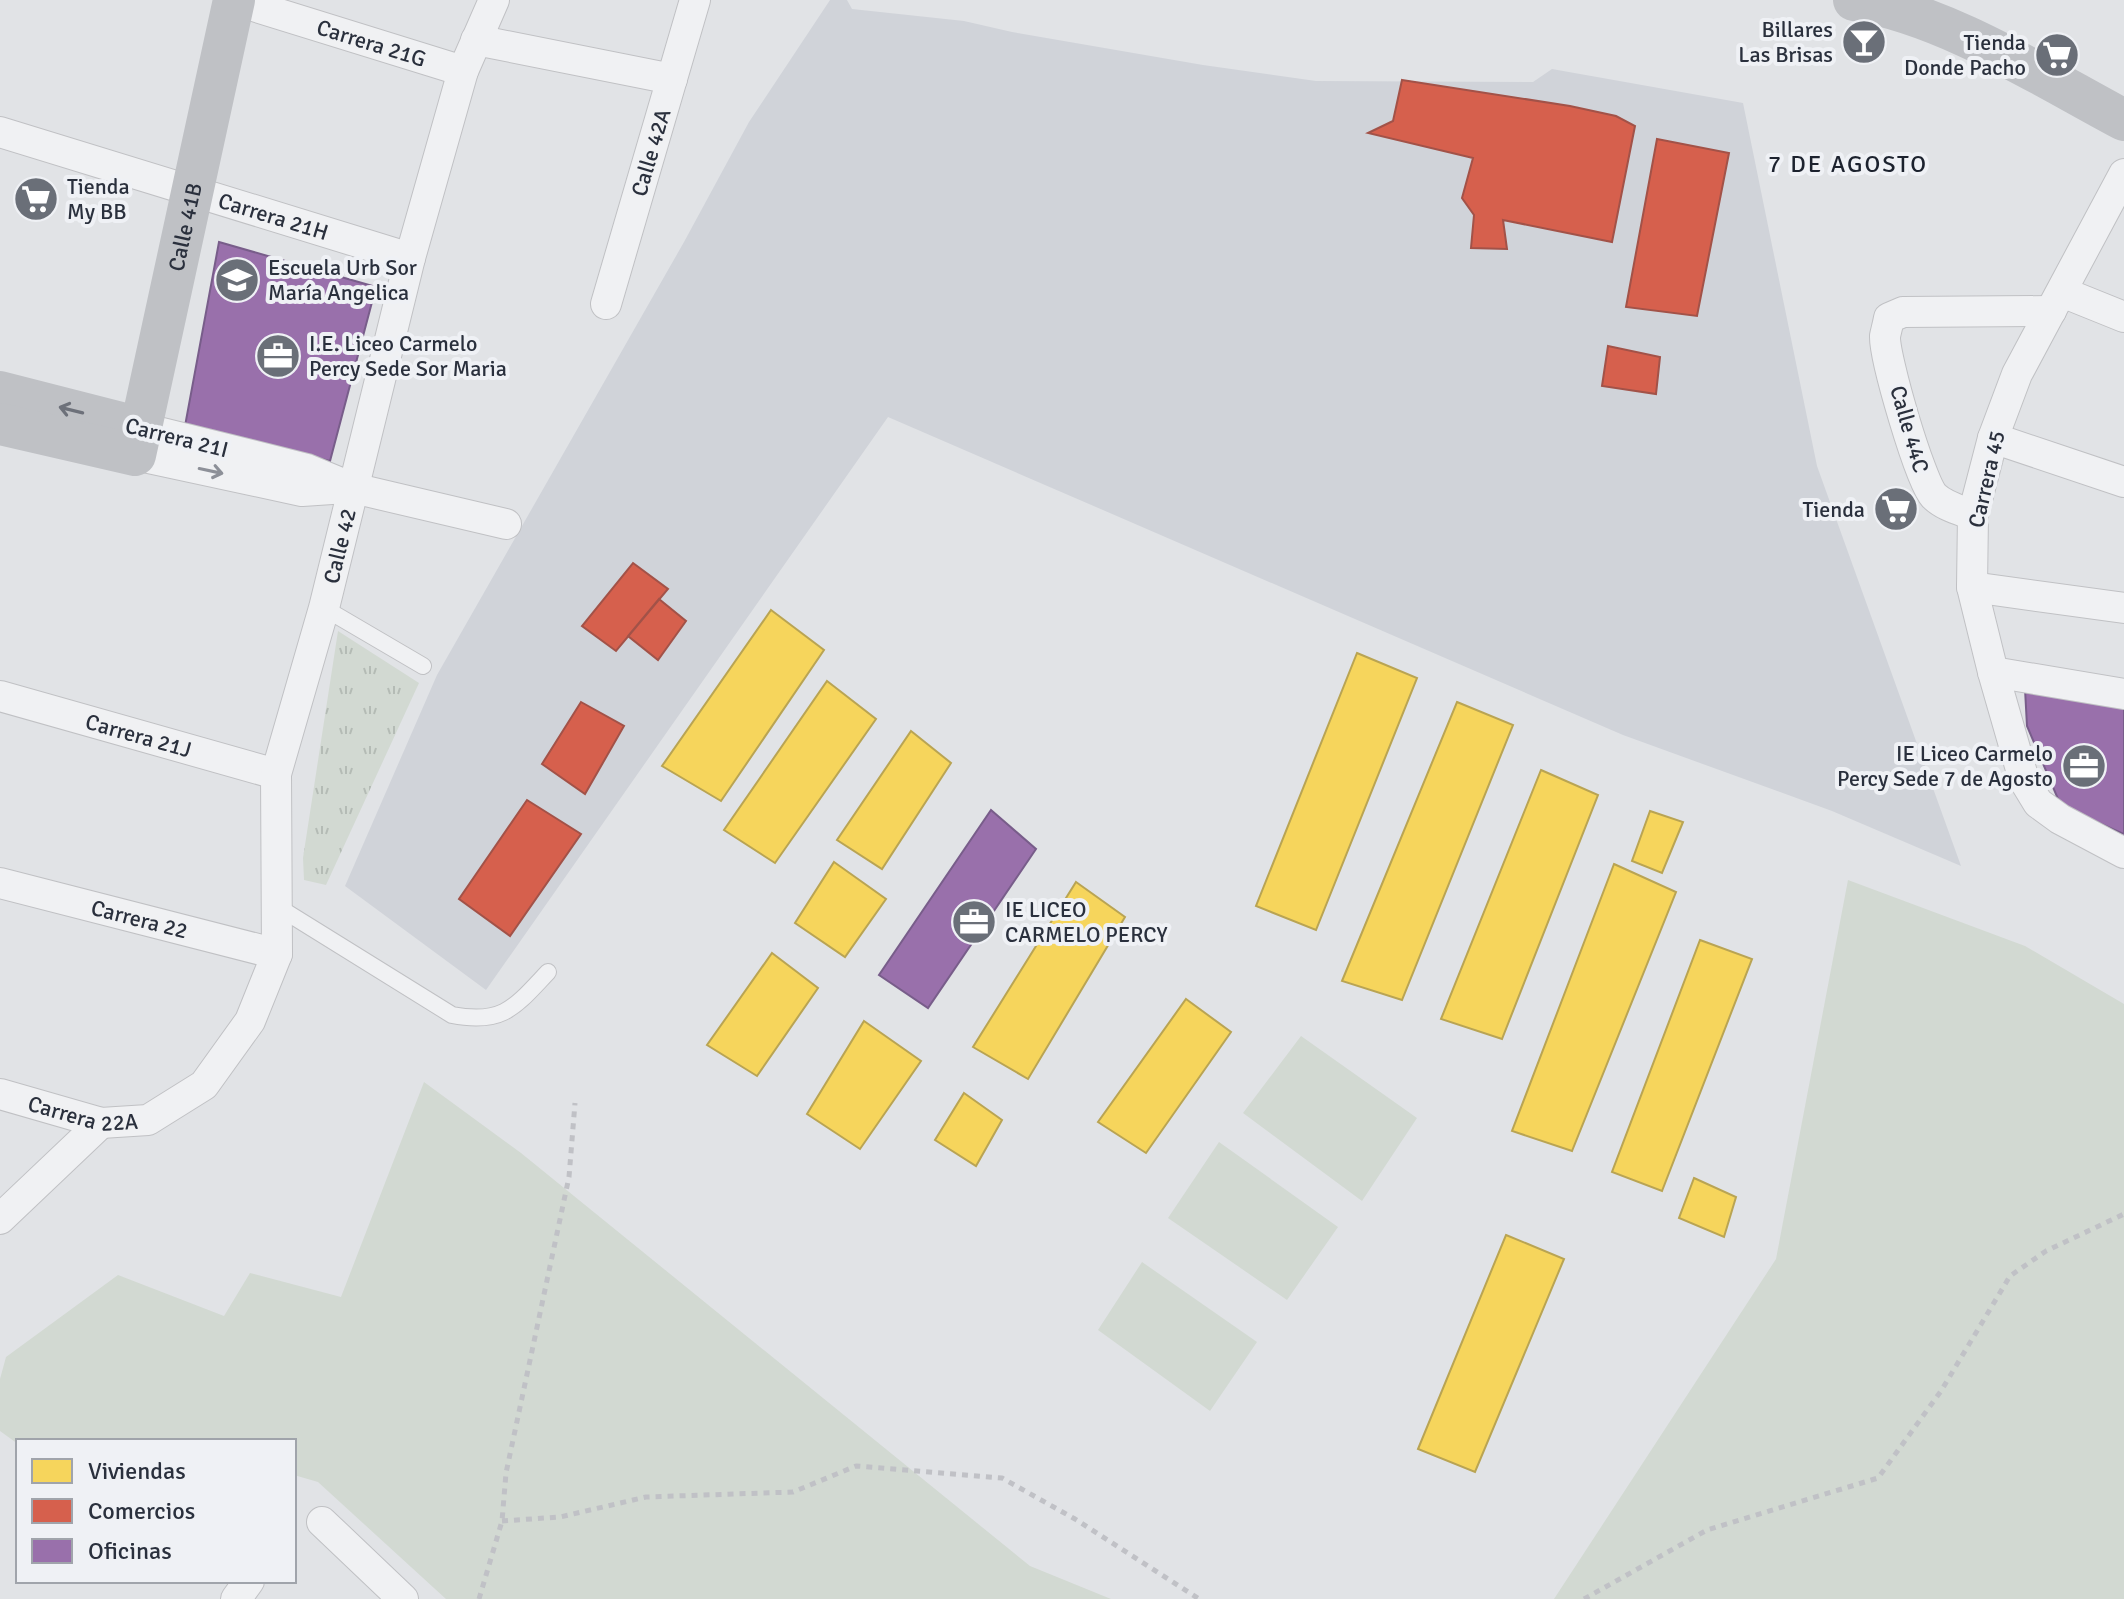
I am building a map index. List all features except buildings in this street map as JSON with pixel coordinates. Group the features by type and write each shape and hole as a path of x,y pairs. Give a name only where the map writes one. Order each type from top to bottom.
{"street":[{"name":"Carrera 21G","path":"234,0 463,71"},
{"name":"Calle 41B","path":"138,441 234,0"},
{"name":"Calle 42","path":"204,1085 250,1021 277,954 276,774 324,608 410,258 463,71 494,0"},
{"name":"Calle 42A","path":"606,304 695,0"},
{"path":"1854,0 1921,8 1978,43 2124,120"},
{"path":"476,40 672,79"},
{"name":"Carrera 21H","path":"0,132 410,258"},
{"name":"Carrera 45","path":"2124,174 2017,374 1993,438 1973,515 1972,587 2024,780 2038,803 2060,819 2124,853"},
{"path":"2056,301 2124,317"},
{"name":"Calle 44C","path":"1973,515 1948,505 1934,495 1925,481 1915,457 1885,339 1889,318 1903,312 2056,301"},
{"name":"Carrera 21I","path":"0,392 138,441 302,491 353,488 506,524"},
{"name":"Carrera 21I","path":"0,424 138,441"},
{"path":"1993,438 2124,482"},
{"path":"1972,587 2124,608"},
{"path":"1993,672 2124,694"},
{"name":"Carrera 21J","path":"0,696 276,774"},
{"name":"Carrera 22","path":"0,883 277,954"},
{"name":"Carrera 22A","path":"0,1094 101,1123 148,1120 204,1085"},
{"path":"0,1219 101,1123"},
{"path":"322,1522 403,1599"}],"lane":[{"path":"324,608 423,666"},
{"path":"278,907 452,1015 476,1020 505,1013 516,1006 548,972"}],"path":[{"path":"479,1599 502,1521 506,1473 569,1177 575,1103"},
{"path":"1584,1599 1707,1530 1878,1478 1941,1391 2010,1276 2046,1251 2124,1214"},
{"path":"502,1521 560,1517 646,1497 793,1492 856,1466 1002,1478 1075,1519 1199,1599"}],"shaded area":[{"path":"830,0 847,0 852,9 964,21 1203,65 1316,81 1533,82 1552,69 1743,103 1817,466 1961,866 1832,811 1623,735 888,417 486,990 345,886 437,675 749,122"}],"green space":[{"path":"338,631 419,683 326,885 304,880 303,858"},
{"path":"1848,880 2025,946 2124,1004 2124,1599 1554,1599 1776,1259"},
{"path":"1301,1036 1417,1118 1362,1201 1243,1113"},
{"path":"424,1082 521,1153 1030,1566 1111,1599 446,1599 318,1482 296,1476 296,1439 16,1439 16,1443 0,1431 0,1379 6,1357 118,1275 224,1316 250,1273 341,1297"},
{"path":"1219,1142 1338,1227 1287,1300 1168,1218"},
{"path":"1142,1262 1257,1342 1210,1411 1098,1330"}],"place":[{"name":"Billares Las Brisas","path":"1864,42"},
{"name":"Tienda Donde Pacho","path":"2057,55"},
{"name":"Tienda My BB","path":"36,199"},
{"name":"Escuela Urb Sor María Angelica","path":"237,280"},
{"name":"I.E. Liceo Carmelo Percy Sede Sor Maria","path":"278,356"},
{"name":"Tienda","path":"1896,509"},
{"name":"IE Liceo Carmelo Percy Sede 7 de Agosto","path":"2084,766"},
{"name":"IE LICEO CARMELO PERCY","path":"974,922"}],"district":[{"name":"7 DE AGOSTO","path":"1848,164"}]}
